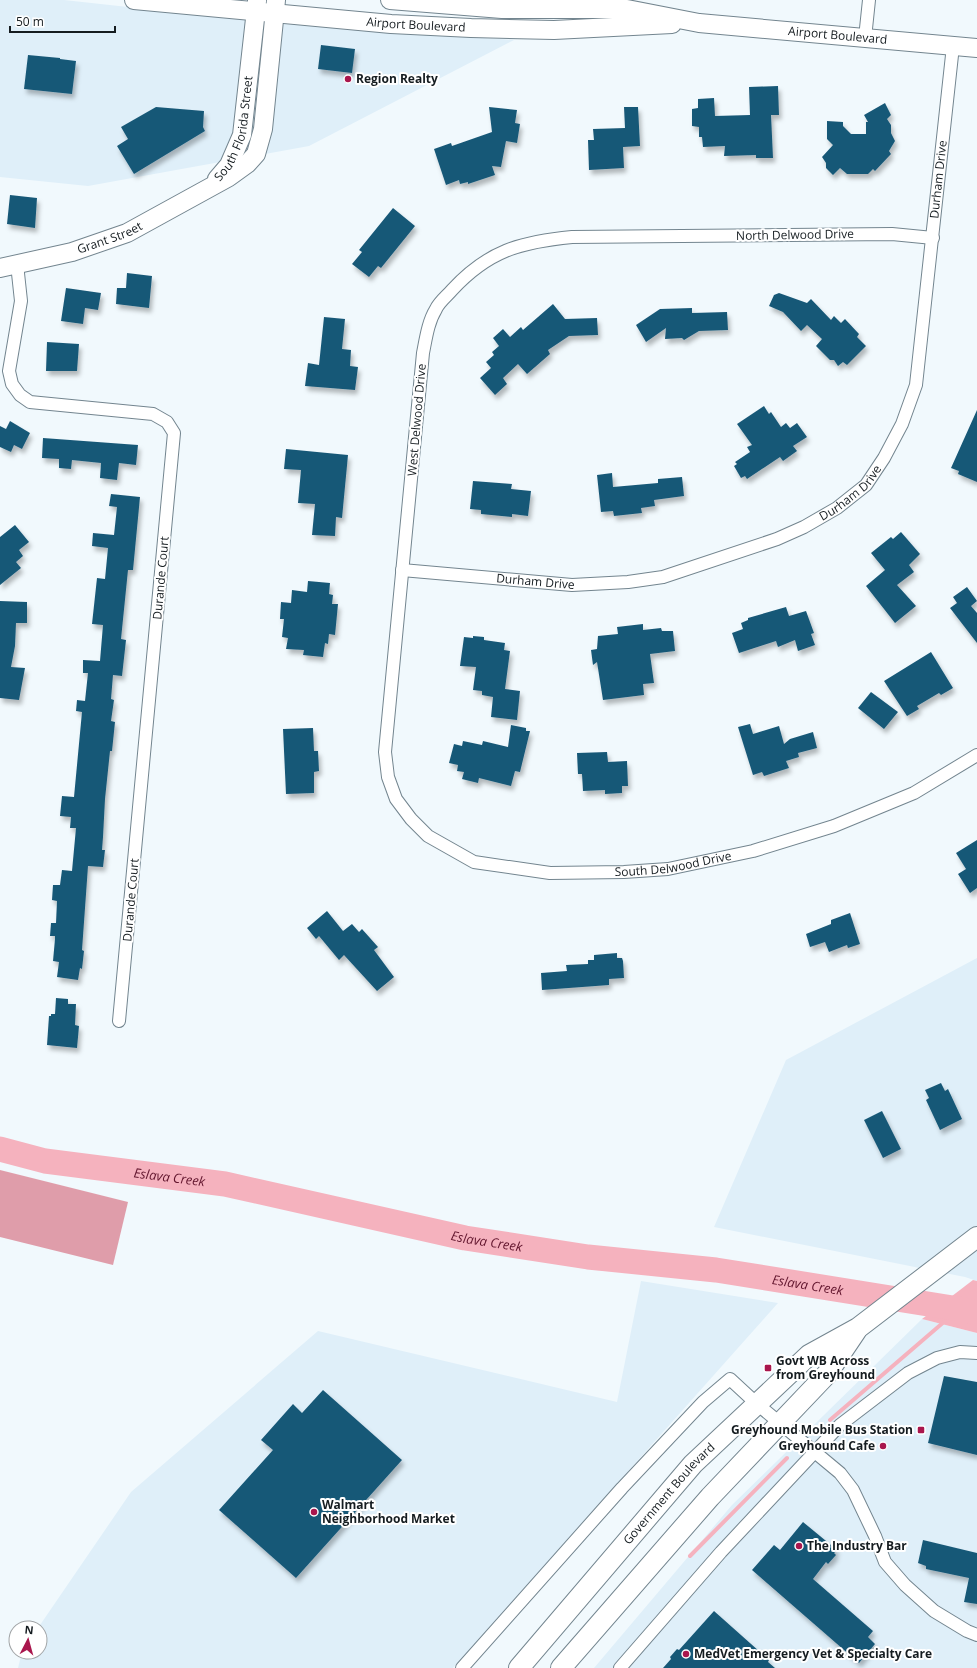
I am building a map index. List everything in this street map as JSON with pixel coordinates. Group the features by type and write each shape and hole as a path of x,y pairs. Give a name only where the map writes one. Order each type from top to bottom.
{"main road":[{"name":"Airport Boulevard","path":"134,0 274,7 391,24 539,30 698,23"},
{"name":"Airport Boulevard","path":"390,0 502,9 627,8 698,23 977,48"},
{"name":"South Florida Street","path":"211,186 229,165 242,135 256,6"},
{"name":"South Florida Street","path":"211,186 229,177 247,164 256,154 263,129 274,7"},
{"name":"Grant Street","path":"9,266 72,252 127,233 211,186"},
{"name":"Government Boulevard","path":"519,1668 693,1464 809,1355 858,1328 977,1237"},
{"name":"Government Boulevard","path":"561,1668 710,1497 828,1374 858,1328"}],"street":[{"path":"865,38 869,0"},
{"name":"Durham Drive","path":"402,570 572,585 628,582 663,577 777,539 804,527 838,508 866,486 884,458 904,417 916,385 953,46"},
{"name":"North Delwood Drive","path":"658,236 892,234 933,238"},
{"name":"West Delwood Drive","path":"388,777 385,752 423,353 429,325 436,308 464,277 483,262 507,250 538,240 572,237 658,236"},
{"name":"Durande Court","path":"9,266 21,301 10,371 12,384 20,395 30,402 153,414 167,422 174,434 119,1021"},
{"name":"South Delwood Drive","path":"388,777 396,799 411,819 428,836 474,862 550,873 624,872 668,869 754,851 834,826 914,793 977,755"},
{"path":"620,1668 721,1552 840,1425 908,1373 937,1358 960,1352 977,1353"},
{"path":"462,1668 622,1488 703,1402 730,1379 757,1404 840,1473 853,1490 875,1536 885,1562 906,1585 934,1611 967,1631 977,1634"}],"shaded area":[{"path":"0,0 64,0 283,24 514,40 309,146 88,186 0,177"},
{"path":"977,958 977,1281 965,1277 714,1227 786,1060"},
{"path":"0,1170 128,1202 113,1265 0,1237"},
{"path":"973,1280 977,1281 977,1333 922,1319"},
{"path":"641,1281 778,1303 453,1668 18,1668 20,1660 48,1660 48,1620 43,1620 131,1492 318,1331 617,1402"},
{"path":"922,1319 977,1333 977,1668 594,1668 732,1505"}],"building":[{"path":"321,45 355,49 352,73 318,69"},
{"path":"28,55 76,61 72,94 24,89"},
{"path":"778,86 779,115 771,115 773,158 756,158 756,155 724,156 725,146 703,147 702,137 699,137 699,127 692,126 692,109 698,108 698,99 714,98 715,116 750,115 749,87"},
{"path":"885,103 891,115 887,119 891,125 891,133 895,141 889,151 891,154 875,171 873,169 868,174 847,174 840,168 833,175 826,168 826,163 822,157 833,145 827,139 827,121 843,122 843,126 851,134 866,134 866,122 868,122 864,115"},
{"path":"156,107 204,111 203,127 205,131 134,174 117,146 128,139 121,127"},
{"path":"489,107 517,110 515,123 520,124 517,143 506,141 501,167 492,166 495,175 468,184 468,182 460,184 459,180 446,185 434,149 451,143 452,146 492,132"},
{"path":"624,107 638,107 640,146 623,147 624,168 589,170 588,140 594,140 593,129 625,128"},
{"path":"10,195 37,198 35,228 7,224"},
{"path":"393,208 415,226 381,268 378,266 369,277 352,264 362,252 359,250"},
{"path":"127,273 152,276 149,308 116,304 117,288 126,288"},
{"path":"66,288 101,293 98,310 85,308 83,324 61,321"},
{"path":"779,293 807,303 811,299 831,320 834,316 841,323 845,319 859,334 857,337 866,346 847,365 843,362 838,366 834,360 830,360 816,346 822,339 807,325 801,331 783,312 769,306 774,295"},
{"path":"553,304 565,319 597,318 598,335 569,336 548,350 550,354 527,374 518,364 503,378 507,384 495,395 480,378 491,368 486,362 494,355 492,352 499,346 493,338 503,329 510,337 521,327 523,330"},
{"path":"692,308 692,313 727,312 728,330 699,331 684,340 682,338 665,339 666,328 646,342 636,325 660,309"},
{"path":"324,317 345,319 342,349 351,350 350,366 358,367 355,390 305,386 308,363 319,365"},
{"path":"47,342 79,344 77,371 46,371"},
{"path":"764,406 769,414 771,412 781,427 786,423 790,428 797,423 807,437 793,446 797,451 783,461 780,457 747,479 745,476 741,478 734,466 737,464 735,462 750,452 747,447 752,445 737,424"},
{"path":"977,410 977,482 958,474 959,471 951,468"},
{"path":"10,421 30,433 22,449 14,445 11,452 0,447 0,426 6,429"},
{"path":"43,438 138,445 136,465 119,463 117,480 100,478 101,463 72,460 71,469 59,468 59,459 42,458"},
{"path":"286,449 348,455 342,518 336,517 335,536 312,535 315,504 298,503 301,470 284,469"},
{"path":"612,473 613,487 658,483 658,479 682,477 684,496 654,500 655,506 641,508 642,513 614,516 613,511 601,512 597,475"},
{"path":"473,481 512,484 511,489 531,491 528,516 512,514 512,517 481,514 481,510 470,509"},
{"path":"111,494 140,497 133,570 128,570 121,639 126,640 122,676 113,675 111,699 114,700 111,721 115,722 112,751 110,751 105,799 102,850 105,850 103,867 88,866 82,950 84,951 82,969 80,968 78,980 57,977 59,962 53,961 55,936 50,936 51,923 56,923 57,901 52,900 53,885 60,885 62,870 72,871 76,828 70,828 71,817 60,816 62,796 74,797 82,712 76,711 77,700 85,701 88,673 83,673 83,660 100,661 103,625 92,624 97,578 105,579 108,548 92,546 93,533 114,535 117,507 109,506"},
{"path":"15,525 29,542 19,550 23,556 16,562 21,568 0,585 0,537"},
{"path":"901,532 920,554 909,565 914,572 897,585 916,606 895,623 866,586 885,570 871,553 891,537 893,539"},
{"path":"308,581 330,583 329,594 333,595 332,604 338,604 335,635 329,634 328,644 325,643 323,657 303,655 304,650 286,649 288,638 282,637 284,619 280,619 281,602 291,603 292,590 307,592"},
{"path":"967,587 977,601 971,606 977,613 977,643 950,608 957,603 953,597"},
{"path":"0,601 27,602 27,623 16,623 15,646 11,667 25,668 19,700 0,698"},
{"path":"786,607 789,616 806,611 814,633 811,634 815,645 798,651 795,640 778,647 776,641 739,653 732,633 743,629 741,623 748,620 748,618"},
{"path":"643,624 643,630 661,628 662,631 673,631 675,651 650,654 654,683 643,684 644,695 603,700 597,662 593,665 591,650 597,649 598,636 618,634 617,627"},
{"path":"473,636 484,637 484,640 505,643 504,650 510,651 505,689 520,691 517,720 491,717 493,697 482,695 482,691 473,690 476,667 460,666 464,637 473,638"},
{"path":"931,652 953,688 941,695 939,693 917,706 919,709 907,716 884,681"},
{"path":"871,692 898,712 884,729 858,708"},
{"path":"750,724 753,734 779,726 784,744 790,739 813,732 817,748 798,753 799,757 786,761 789,768 764,776 762,772 753,775 738,727"},
{"path":"511,725 526,728 526,731 530,731 520,772 515,771 511,786 479,778 478,783 462,779 464,772 457,771 458,765 449,763 454,744 462,746 463,741 482,745 483,741 508,747"},
{"path":"313,728 314,751 318,751 319,771 314,772 314,793 286,794 283,729"},
{"path":"607,752 608,762 627,761 628,786 622,786 622,793 605,794 605,790 583,791 582,774 578,774 577,753"},
{"path":"977,840 977,888 970,893 958,874 966,869 956,853"},
{"path":"327,911 343,931 352,924 359,932 362,929 378,947 374,950 394,977 377,991 344,955 339,960 319,936 316,939 307,928"},
{"path":"850,913 860,944 848,948 847,945 829,952 825,942 810,947 806,934 831,924 831,920"},
{"path":"617,953 617,958 622,958 623,961 624,978 609,979 609,985 542,990 541,973 567,971 566,965 588,964 588,960 594,960 594,955"},
{"path":"56,998 68,999 68,1004 76,1004 75,1025 79,1026 77,1048 47,1045 49,1016 51,1016 51,1014 55,1014"},
{"path":"941,1083 945,1091 948,1089 962,1119 940,1130 926,1100 929,1098 925,1090"},
{"path":"882,1111 901,1149 883,1158 864,1120"},
{"path":"944,1376 977,1382 977,1455 928,1443"},
{"path":"323,1390 402,1460 296,1578 219,1510 273,1450 261,1440 293,1404 302,1413"},
{"path":"803,1522 837,1550 834,1553 836,1555 828,1564 826,1562 813,1579 873,1631 868,1637 875,1644 859,1663 752,1570 774,1545 780,1550"},
{"path":"923,1540 977,1553 977,1604 964,1602 969,1578 926,1569 926,1566 918,1563"},
{"path":"714,1611 769,1660 768,1662 775,1668 663,1668 677,1649 679,1650"}],"waterway":[{"name":"Eslava Creek","path":"0,1149 45,1161 225,1184 465,1238 588,1257 716,1270 977,1313"},
{"path":"830,1420 945,1321"},
{"path":"690,1556 787,1458"}],"place":[{"name":"Region Realty","path":"348,79"},
{"name":"Govt WB Across from Greyhound","path":"768,1368"},
{"name":"Greyhound Mobile Bus Station","path":"921,1430"},
{"name":"Greyhound Cafe","path":"883,1446"},
{"name":"Walmart Neighborhood Market","path":"314,1512"},
{"name":"The Industry Bar","path":"799,1546"},
{"name":"MedVet Emergency Vet & Specialty Care","path":"686,1654"}]}
